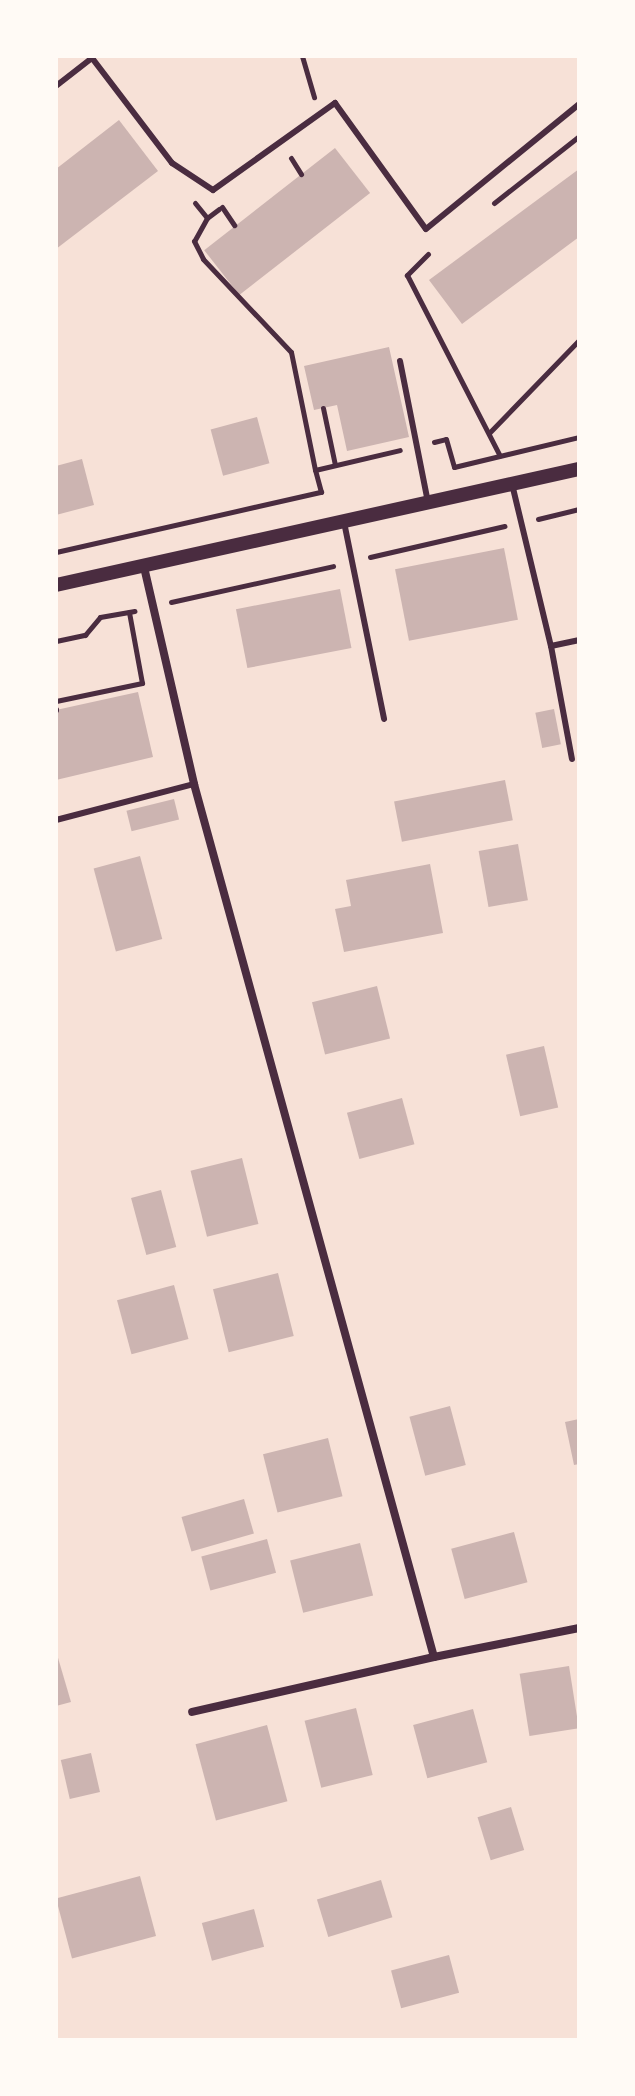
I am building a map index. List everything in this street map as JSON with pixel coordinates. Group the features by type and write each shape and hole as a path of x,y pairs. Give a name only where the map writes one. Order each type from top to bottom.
{"street":[{"path":"56,585 579,469"},
{"path":"144,567 194,784 434,1657"},
{"path":"192,1712 434,1657 579,1628"}],"lane":[{"path":"56,86 91,57 172,163 213,190 335,103 426,229 579,104"},
{"path":"400,361 428,503"},
{"path":"512,484 551,646 572,759"},
{"path":"344,522 384,719"},
{"path":"551,646 579,640"},
{"path":"56,820 194,784"}],"path":[{"path":"491,205 579,136"},
{"path":"279,166 301,151"},
{"path":"291,158 301,174"},
{"path":"188,195 207,218"},
{"path":"56,552 321,492 291,352 203,259 194,241 207,218 233,199"},
{"path":"222,207 234,225"},
{"path":"419,241 428,254"},
{"path":"440,244 407,275 500,456"},
{"path":"489,433 579,340"},
{"path":"323,408 335,465"},
{"path":"315,470 446,439 454,467 579,437"},
{"path":"382,443 384,454"},
{"path":"56,641 129,612 579,509"},
{"path":"56,701 142,683 129,612"}],"building":[{"path":"119,120 158,171 56,249 56,169"},
{"path":"335,148 370,193 239,295 204,250"},
{"path":"579,169 579,237 462,324 429,280"},
{"path":"389,347 409,437 347,451 337,405 314,410 304,366"},
{"path":"257,417 269,463 223,476 211,429"},
{"path":"82,459 94,505 56,515 56,466"},
{"path":"504,548 518,620 409,641 395,569"},
{"path":"340,589 351,648 247,668 236,609"},
{"path":"138,692 153,757 56,780 56,710"},
{"path":"554,709 561,744 542,748 535,713"},
{"path":"505,780 513,820 402,842 394,802"},
{"path":"174,799 179,819 132,831 126,811"},
{"path":"518,844 528,900 489,907 479,851"},
{"path":"140,856 162,939 116,951 94,868"},
{"path":"430,864 443,933 344,952 335,909 351,906 346,880"},
{"path":"377,986 390,1038 325,1055 312,1002"},
{"path":"544,1046 558,1107 520,1116 506,1055"},
{"path":"402,1098 414,1144 359,1159 347,1113"},
{"path":"242,1158 258,1224 207,1237 191,1171"},
{"path":"161,1190 176,1247 146,1255 131,1198"},
{"path":"278,1273 294,1336 229,1352 213,1289"},
{"path":"174,1285 188,1339 132,1354 117,1300"},
{"path":"450,1406 466,1465 425,1476 409,1417"},
{"path":"579,1419 579,1464 574,1465 565,1422"},
{"path":"328,1438 343,1496 278,1512 263,1454"},
{"path":"244,1499 254,1534 191,1552 182,1517"},
{"path":"514,1532 527,1582 465,1599 451,1549"},
{"path":"267,1539 276,1573 210,1590 201,1557"},
{"path":"360,1543 373,1595 303,1613 290,1560"},
{"path":"56,1651 71,1702 56,1706"},
{"path":"569,1666 579,1728 529,1736 520,1674"},
{"path":"356,1708 373,1775 321,1788 305,1721"},
{"path":"473,1709 487,1762 427,1778 413,1725"},
{"path":"267,1725 287,1801 216,1820 196,1744"},
{"path":"91,1753 100,1792 70,1799 61,1760"},
{"path":"511,1807 524,1850 491,1860 478,1817"},
{"path":"140,1876 156,1936 72,1958 56,1899"},
{"path":"381,1880 392,1917 328,1937 317,1900"},
{"path":"254,1909 264,1947 212,1961 202,1923"},
{"path":"449,1955 459,1993 401,2008 391,1971"}]}
